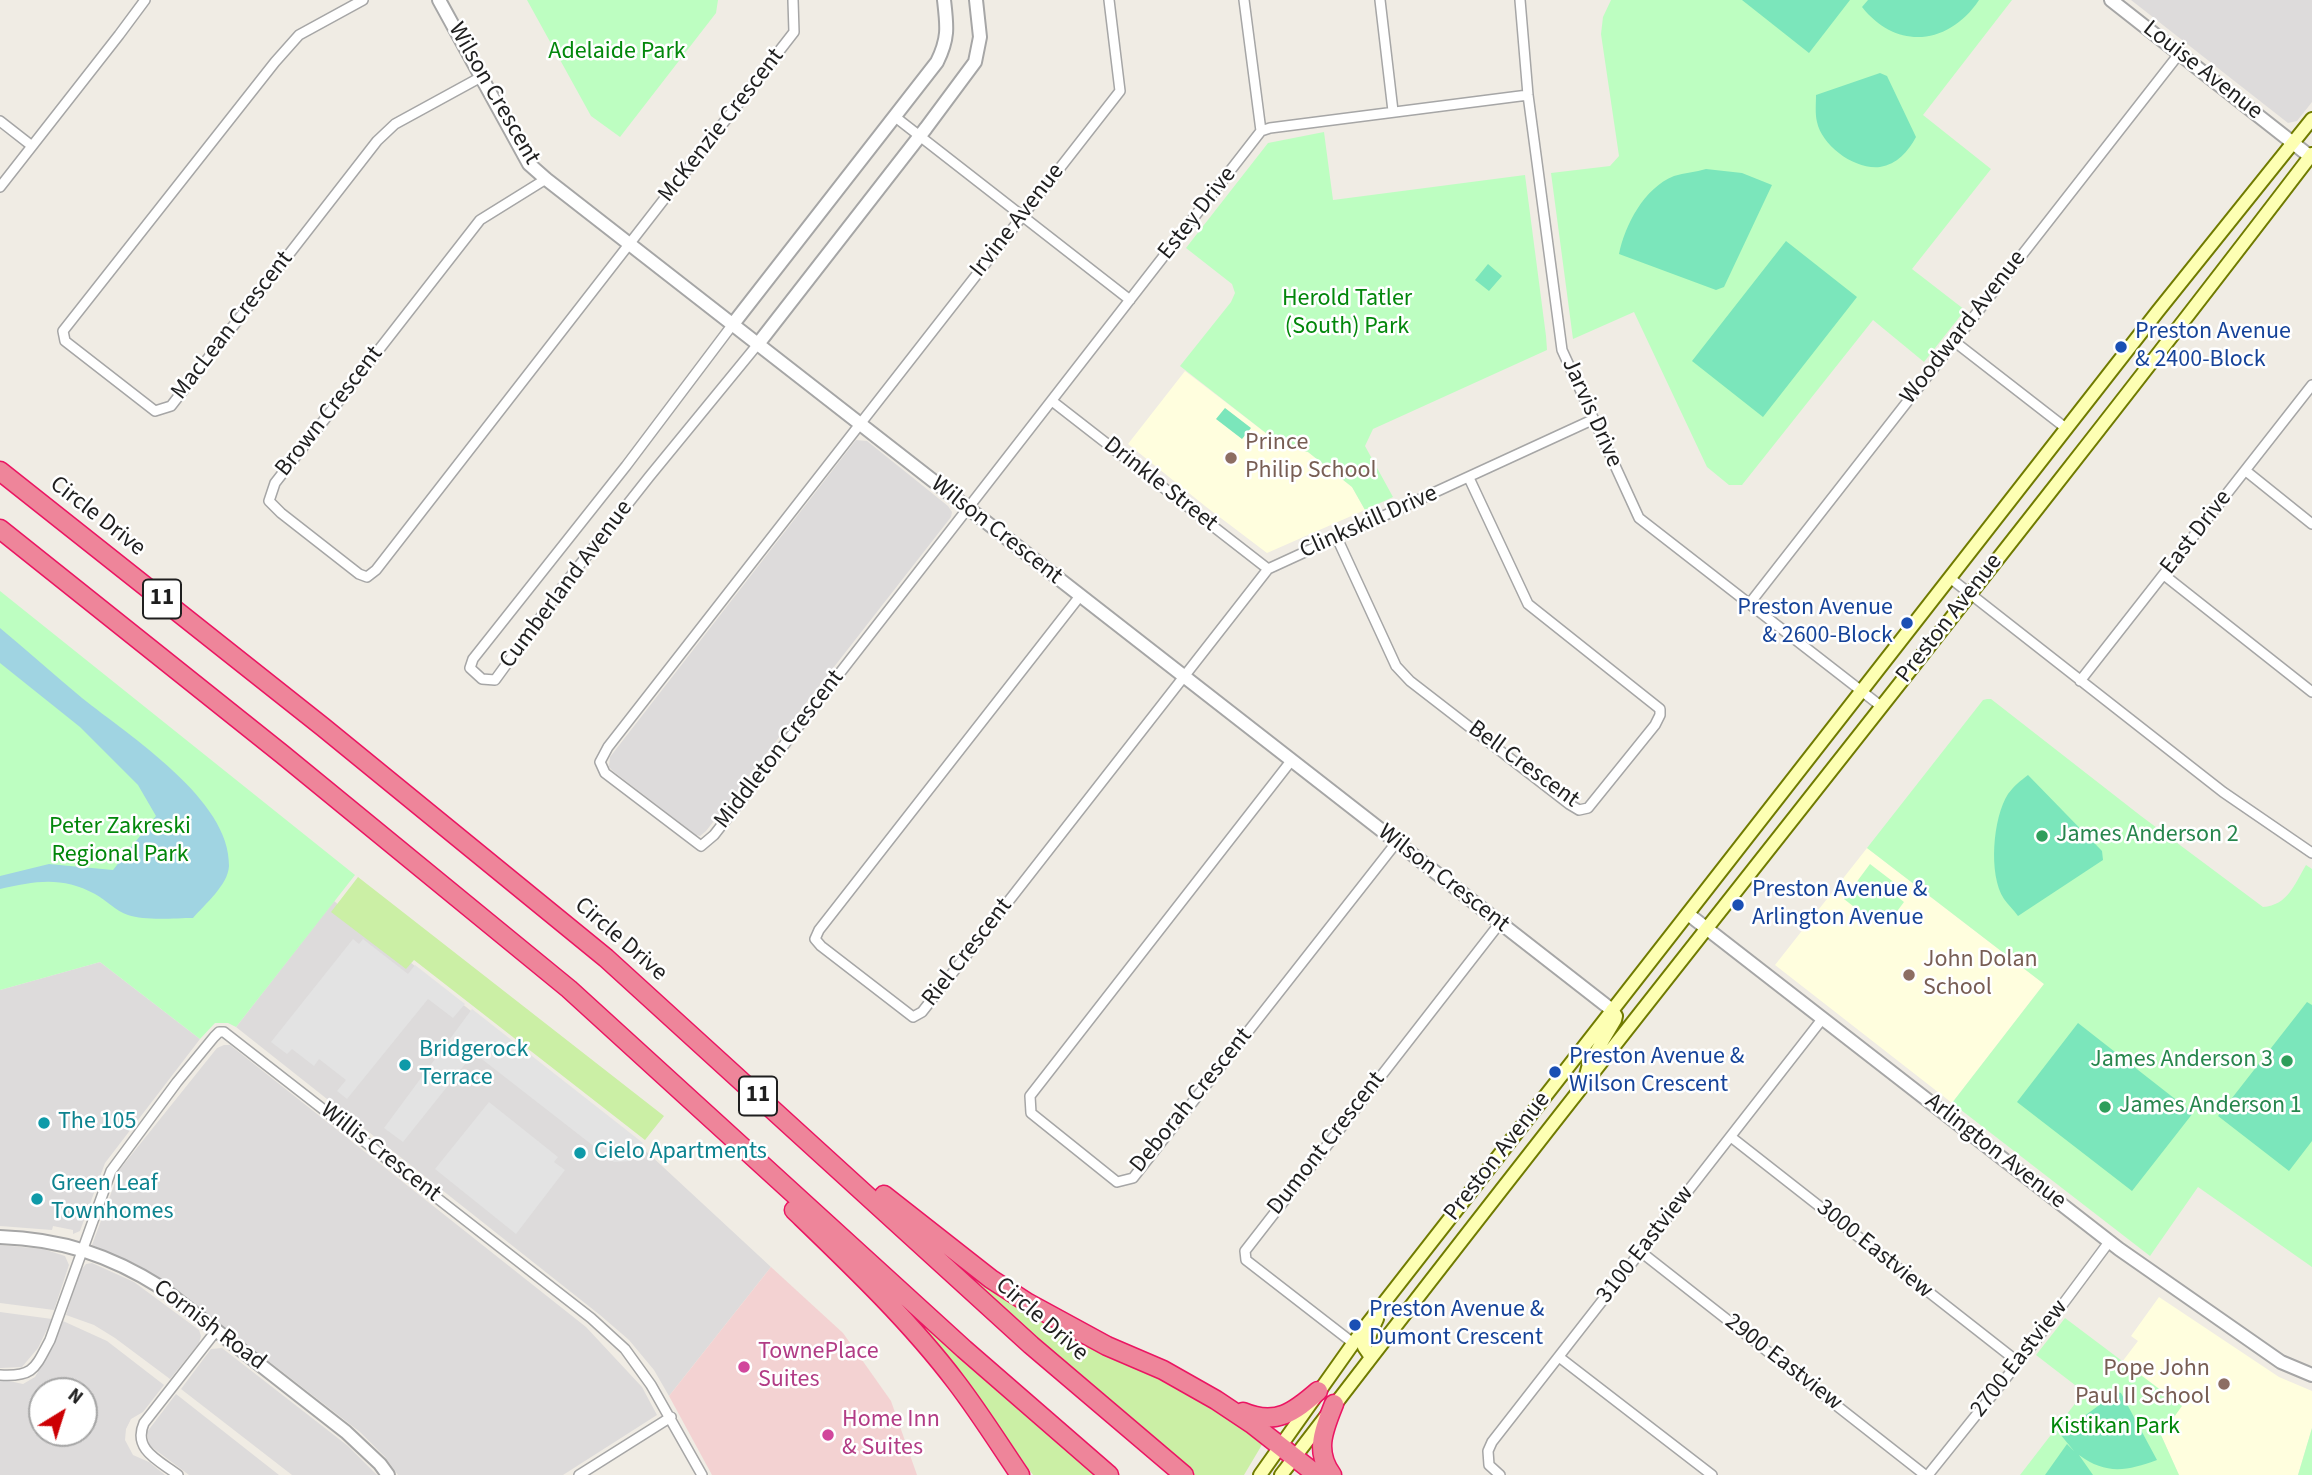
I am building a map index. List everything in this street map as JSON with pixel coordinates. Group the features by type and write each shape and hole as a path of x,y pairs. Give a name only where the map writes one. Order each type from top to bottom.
{"highway":[{"name":"Circle Drive","path":"0,471 376,770 606,958 1031,1345 1184,1475"},
{"name":"11","path":"0,529 282,754 569,989 964,1349 1109,1475"},
{"path":"675,1021 914,1220 991,1279 1028,1303 1107,1346 1163,1370 1216,1400 1253,1416 1269,1418 1295,1410 1318,1391"},
{"path":"649,1063 868,1284 934,1355 957,1383 1020,1475"},
{"path":"1216,1400 1317,1475"},
{"path":"1332,1475 1321,1445 1322,1434 1334,1404"}],"main road":[{"name":"Preston Avenue","path":"1282,1475 1288,1452 1318,1391 1353,1343 2312,119"},
{"name":"Preston Avenue","path":"1260,1475 1288,1452 1334,1404 2311,156"},
{"name":"Preston Avenue","path":"1585,1081 1589,1064 1615,1020 1616,1016 1612,1010"},
{"path":"1612,1010 1642,1012"},
{"name":"Preston Avenue","path":"1371,1357 1364,1346 1384,1303"}],"street":[{"path":"0,187 120,36 145,0"},
{"name":"MacLean Crescent","path":"363,0 299,35 63,331 65,341 155,411 171,406 377,141 395,124 481,77"},
{"name":"Wilson Crescent","path":"439,0 529,164 545,180 1612,1010"},
{"name":"McKenzie Crescent","path":"630,245 794,32 793,0"},
{"name":"Cumberland Avenue","path":"944,0 948,30 946,46 937,62 473,659 470,668 482,679 495,681 625,508 758,344 975,62 980,37 976,0"},
{"name":"Irvine Avenue","path":"859,424 1120,91 1110,0"},
{"path":"1244,0 1261,131 1393,111 1528,95"},
{"path":"1380,0 1393,111"},
{"name":"Jarvis Drive","path":"1520,0 1528,95 1562,350 1639,518 1882,707"},
{"name":"Louise Avenue","path":"2110,0 2311,156"},
{"name":"Woodward Avenue","path":"1750,603 2179,54"},
{"path":"894,116 1130,300"},
{"path":"0,121 32,146"},
{"name":"Estey Drive","path":"968,509 1261,131"},
{"name":"Brown Crescent","path":"545,180 480,220 275,483 269,501 350,567 367,577 376,569 630,245"},
{"path":"1955,341 2067,429"},
{"name":"East Drive","path":"2080,681 2312,385"},
{"name":"Drinkle Street","path":"1052,401 1268,569"},
{"name":"Clinkskill Drive","path":"1184,677 1268,569 1592,419"},
{"name":"Middleton Crescent","path":"859,424 608,747 600,762 605,773 701,846 714,835 968,509"},
{"path":"2246,471 2312,524"},
{"name":"Bell Crescent","path":"1338,538 1396,666 1410,681 1574,808 1588,808 1658,720 1660,709 1528,604 1469,478"},
{"path":"2164,575 2312,692"},
{"path":"1951,579 2222,792 2312,853"},
{"name":"Riel Crescent","path":"1080,596 819,930 815,939 821,946 913,1017 922,1012 1184,677"},
{"name":"Deborah Crescent","path":"1291,761 1030,1096 1031,1113 1117,1182 1133,1178 1396,843"},
{"name":"Arlington Avenue","path":"1688,914 2109,1242 2281,1362 2312,1375"},
{"name":"Dumont Crescent","path":"1353,1343 1246,1260 1245,1251 1500,923"},
{"name":"3100 Eastview","path":"1500,1475 1489,1465 1488,1451 1492,1442 1823,1018"},
{"name":"Willis Crescent","path":"82,1249 111,1171 177,1082 214,1037 219,1032 224,1032 591,1318 625,1349 671,1417 702,1475"},
{"name":"3000 Eastview","path":"1731,1137 2018,1362"},
{"name":"Cornish Road","path":"0,1237 35,1238 82,1249 138,1273 162,1288 346,1432 388,1475"},
{"name":"2700 Eastview","path":"1926,1475 2018,1362 2109,1242"},
{"path":"0,1375 20,1376 39,1360 50,1340 82,1249"},
{"name":"2900 Eastview","path":"1641,1252 1926,1475"},
{"path":"178,1475 144,1449 140,1432 216,1331"},
{"path":"1559,1357 1712,1475"},
{"path":"579,1475 671,1417"}],"shaded area":[{"path":"2131,0 2312,0 2312,102 2297,121 2288,123"},
{"name":"Prince Philip School","path":"1185,371 1280,444 1308,452 1352,487 1365,510 1267,553 1205,506 1128,444"},
{"path":"856,440 867,441 948,506 952,512 951,517 706,831 700,836 696,835 614,772 609,767 610,757"},
{"name":"John Dolan School","path":"1867,848 2044,984 1952,1103 1775,965"},
{"path":"334,901 648,1153 771,1267 669,1396 654,1370 629,1340 600,1315 236,1027"},
{"path":"353,939 359,944 363,939 408,974 415,965 465,1004 453,1018 428,999 347,1099 337,1091 346,1080 319,1059 314,1066 292,1049 287,1054 271,1042"},
{"path":"100,962 200,1039 105,1163 80,1231 73,1234 73,1230 53,1226 52,1230 0,1226 0,990"},
{"path":"472,1009 643,1143 629,1161 614,1162 474,1053 403,1142 384,1128"},
{"path":"230,1045 586,1327 642,1387 657,1415 563,1475 398,1475 385,1457 360,1432 169,1284 136,1264 92,1245 120,1169 217,1048"},
{"path":"489,1102 558,1157 554,1162 565,1170 516,1234 435,1169"},
{"path":"0,1245 43,1249 65,1256 69,1265 54,1310 0,1303"},
{"path":"92,1263 134,1282 199,1330 199,1343 170,1379 94,1325 66,1315 80,1271 86,1264"},
{"path":"771,1267 843,1333 891,1401 917,1475 712,1475 669,1396"},
{"name":"Pope John Paul II School","path":"2159,1297 2279,1377 2312,1391 2312,1428 2298,1475 2179,1475 2122,1362 2138,1341 2131,1336"},
{"path":"0,1312 52,1319 38,1348 22,1367 0,1368"},
{"path":"63,1321 107,1341 164,1385 143,1412 131,1419 125,1440 133,1455 149,1462 165,1475 0,1475 0,1379 23,1384 28,1381 28,1447 98,1447 98,1377 35,1377 53,1346"},
{"path":"222,1348 348,1446 377,1475 292,1475 181,1389 211,1349"},
{"path":"176,1394 279,1475 189,1475 149,1445 147,1432"}],"green space":[{"name":"Adelaide Park","path":"527,0 718,0 716,13 620,137 591,116"},
{"path":"1611,0 2012,0 1923,115 1991,169 1912,269 1965,310 1924,362 1873,320 1742,485 1729,485 1707,467 1634,312 1573,339 1551,173 1610,166 1619,156 1601,34 1603,17"},
{"path":"1742,0 1850,0 1809,53"},
{"path":"1868,0 1979,0 1967,15 1953,26 1938,34 1922,37 1891,31 1876,21 1862,7"},
{"path":"1880,73 1887,76 1916,137 1897,160 1880,167 1870,167 1841,155 1825,140 1817,122 1816,95"},
{"name":"Herold Tatler (South) Park","path":"1324,132 1333,200 1525,175 1546,336 1547,350 1373,429 1365,446 1393,497 1365,510 1352,487 1308,452 1280,444 1180,366 1231,302 1235,293 1232,284 1186,248 1268,143"},
{"path":"1706,169 1742,173 1772,185 1724,287 1716,290 1619,254 1631,220 1654,189 1674,176"},
{"path":"1786,241 1857,297 1763,417 1692,361"},
{"path":"1488,264 1502,276 1489,291 1475,280"},
{"path":"1225,408 1251,428 1242,439 1216,419"},
{"name":"Peter Zakreski Regional Park","path":"0,591 355,875 236,1027 228,1023 215,1023 200,1039 100,962 0,990"},
{"path":"1991,699 2263,907 2284,898 2294,887 2306,865 2312,869 2312,1267 2198,1187 2150,1256 1952,1103 2044,984 1867,848 1983,700"},
{"name":"James Anderson 2","path":"2028,775 2102,851 2103,860 2018,916 1999,889 1994,846 2003,804 2010,791"},
{"path":"1870,864 1900,887 1895,895 1904,902 1889,922 1878,913 1872,921 1844,899"},
{"path":"358,877 664,1116 645,1140 414,960 406,969 331,912"},
{"name":"James Anderson 3","path":"2307,1002 2312,1005 2312,1141 2289,1171 2218,1116"},
{"name":"James Anderson 1","path":"2078,1023 2193,1113 2132,1191 2017,1102"},
{"path":"945,1256 997,1294 1048,1325 1102,1352 1162,1377 1227,1412 1263,1443 1244,1475 1195,1475 1093,1389"},
{"name":"Kistikan Park","path":"2065,1318 2182,1406 2161,1435 2179,1475 2020,1475 2084,1392 2036,1355"},
{"path":"917,1322 934,1332 969,1366 1096,1475 1033,1475 952,1362"},
{"path":"2117,1392 2121,1393 2157,1460 2136,1467 2117,1469 2098,1466 2079,1455 2093,1475 2045,1475 2067,1444 2074,1451 2060,1434"},
{"path":"2312,1428 2312,1475 2298,1475"}],"water":[{"path":"0,628 174,771 213,817 225,841 228,873 215,894 193,918 135,917 119,911 83,888 60,882 37,882 0,889 0,876 49,864 113,870 156,816 138,785 80,727 0,663"}],"place":[{"name":"Preston Avenue & 2400-Block","path":"2121,347"},
{"name":"Prince Philip School","path":"1231,458"},
{"name":"Preston Avenue & 2600-Block","path":"1907,623"},
{"name":"James Anderson 2","path":"2042,836"},
{"name":"Preston Avenue & Arlington Avenue","path":"1738,905"},
{"name":"John Dolan School","path":"1909,975"},
{"name":"James Anderson 3","path":"2287,1061"},
{"name":"Bridgerock Terrace","path":"405,1065"},
{"name":"Preston Avenue & Wilson Crescent","path":"1555,1072"},
{"name":"James Anderson 1","path":"2105,1107"},
{"name":"The 105","path":"44,1123"},
{"name":"Cielo Apartments","path":"580,1153"},
{"name":"Green Leaf Townhomes","path":"37,1199"},
{"name":"Preston Avenue & Dumont Crescent","path":"1355,1325"},
{"name":"TownePlace Suites","path":"744,1367"},
{"name":"Pope John Paul II School","path":"2224,1384"},
{"name":"Home Inn & Suites","path":"828,1435"}]}
